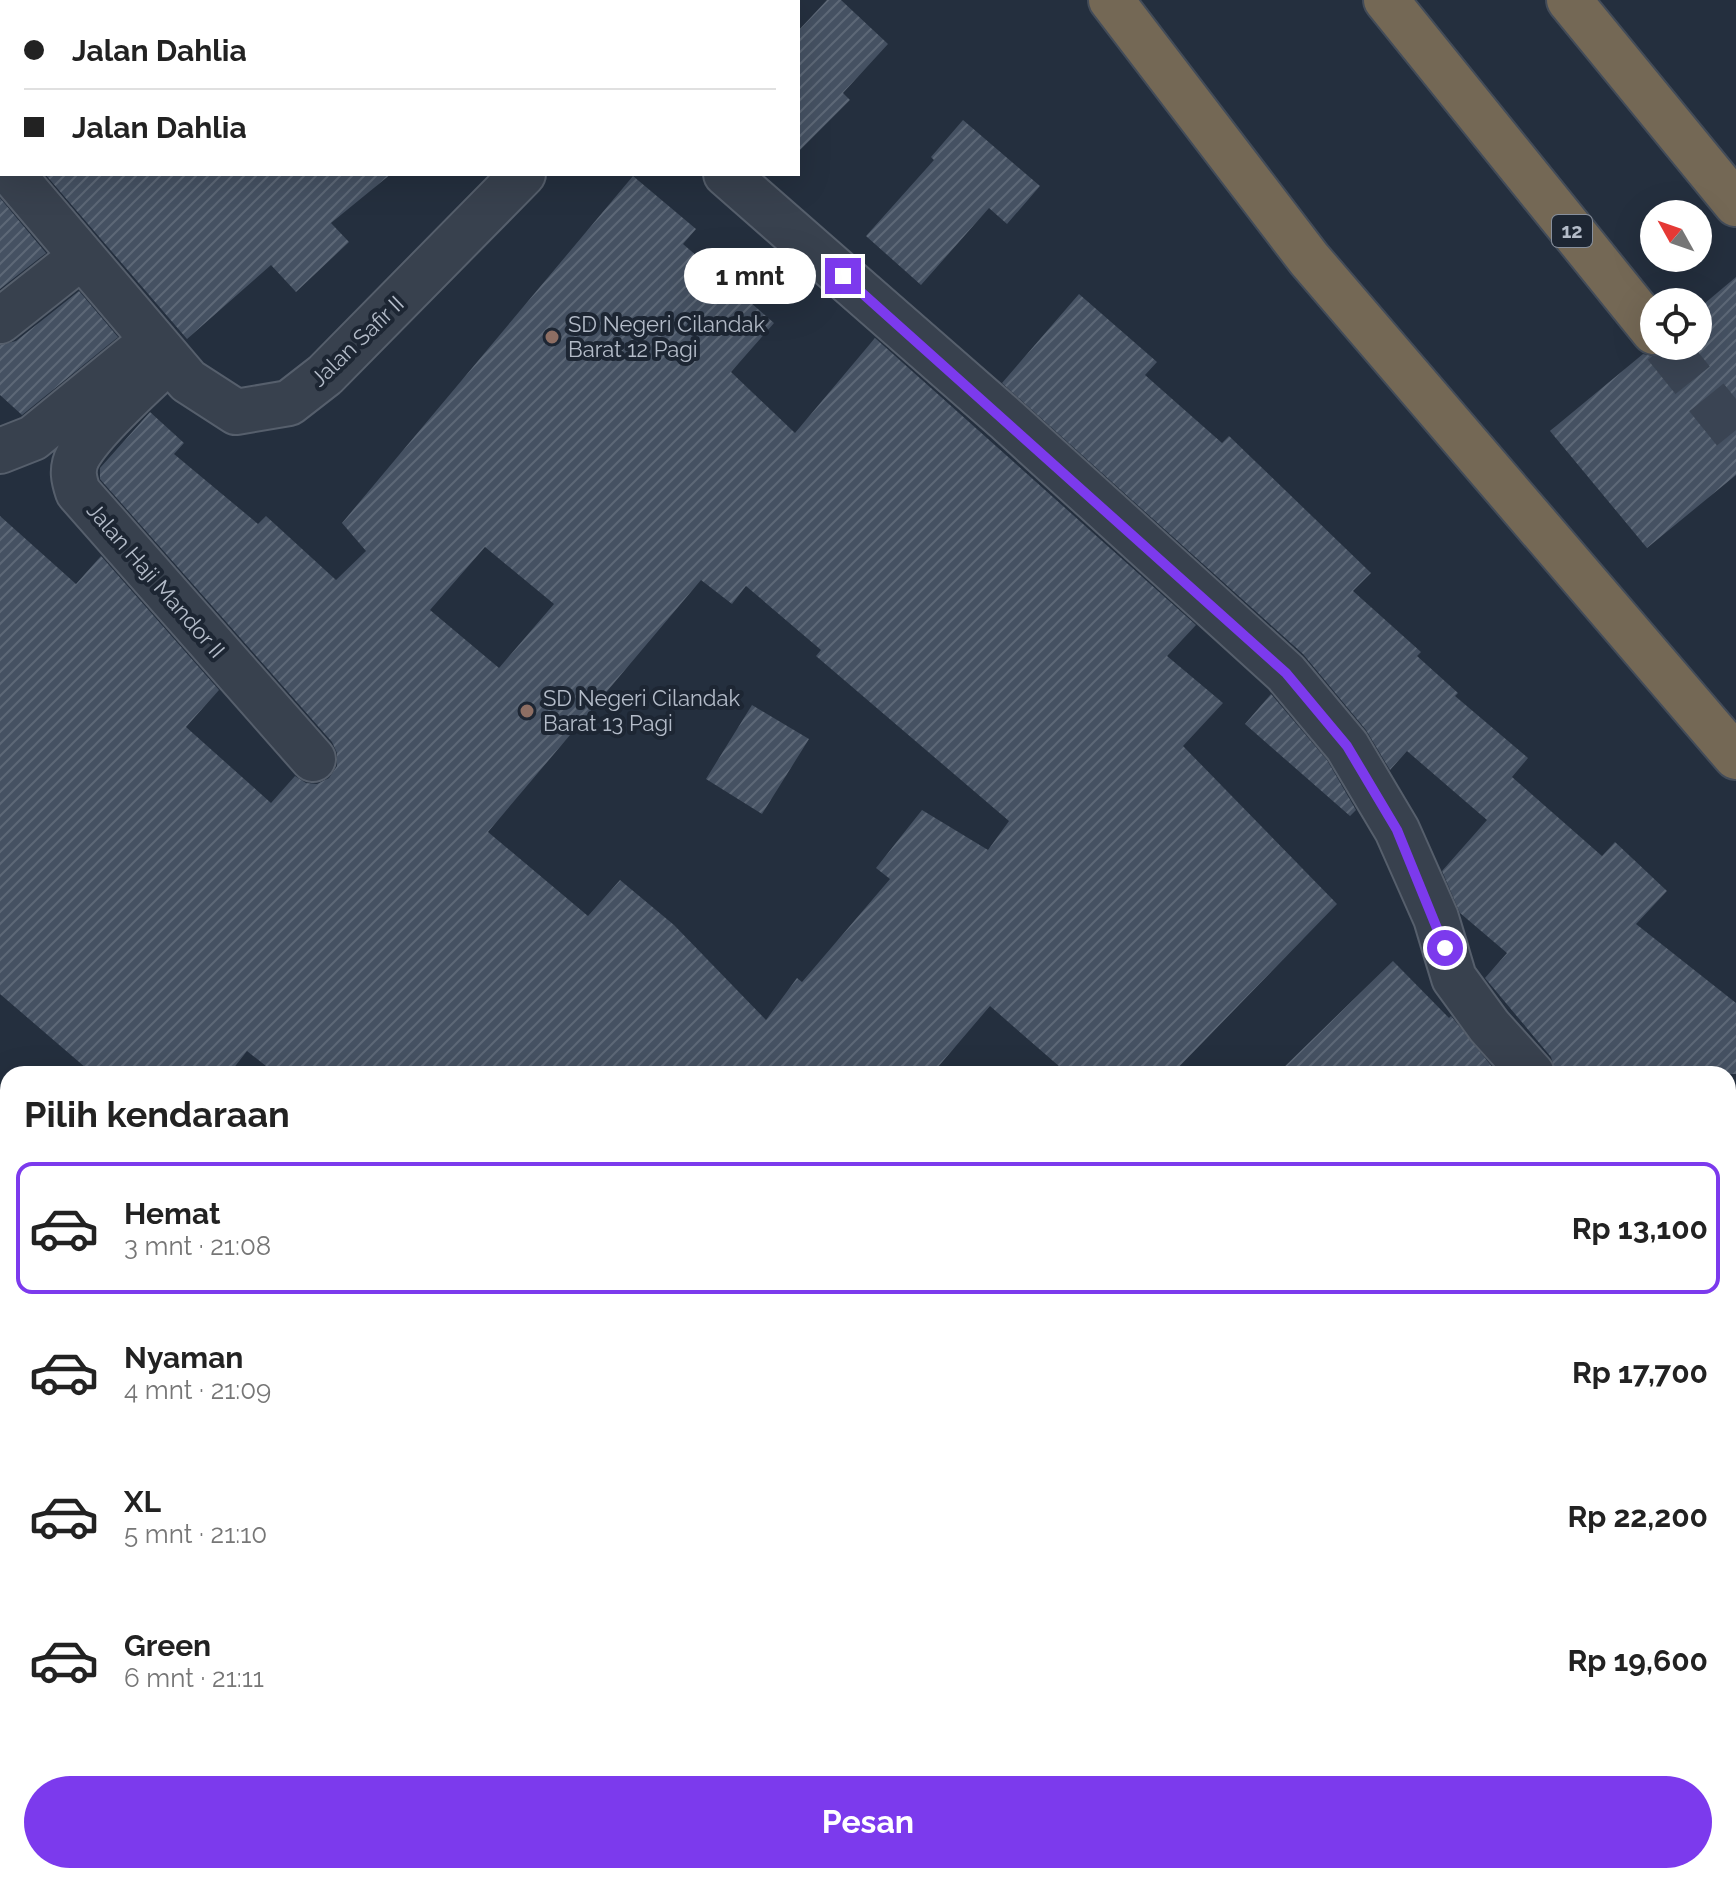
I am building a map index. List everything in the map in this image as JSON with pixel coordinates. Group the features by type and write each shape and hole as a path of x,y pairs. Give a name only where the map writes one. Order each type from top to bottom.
{"highway":[{"path":"1111,0 1309,259 1736,757"},
{"name":"12","path":"1386,0 1640,315"},
{"path":"1569,0 1736,204"}],"street":[{"name":"Jalan Safir II","path":"14,176 188,381 236,412 289,403 325,375 521,176"},
{"path":"728,176 1006,419 1286,673 1347,746 1397,830 1436,918 1454,978 1489,1026 1525,1066"},
{"path":"0,321 81,257"},
{"path":"0,451 33,438 160,350"},
{"name":"Jalan Haji Mandor II","path":"160,350 140,386 78,456 73,476 75,484 78,492 313,759"}],"building":[{"path":"827,0 841,0 888,44 843,93 850,100 800,150 800,29"},
{"path":"963,120 1040,186 1007,224 989,208 921,285 866,236 934,160 931,157"},
{"path":"47,176 389,176 331,223 349,242 296,292 271,265 187,339"},
{"path":"633,176 696,229 683,244 774,323 731,372 795,433 875,338 1196,625 1167,656 1223,703 1183,746 1337,904 1180,1066 1059,1066 990,1006 939,1066 266,1066 247,1051 235,1066 84,1066 0,994 0,516 76,584 101,556 219,690 186,727 271,803 295,776 306,783 317,784 329,778 337,766 337,753 332,742 100,479 100,468 150,412 184,443 174,454 258,524 266,516 336,580 366,551 342,523","holes":["485,547 554,604 499,668 430,610","701,580 732,604 746,586 821,650 816,656 1009,821 988,850 922,810 876,868 890,879 802,982 797,978 766,1020 674,925 620,880 588,916 488,832"]},
{"path":"0,198 46,253 0,289"},
{"path":"1736,277 1736,475 1647,548 1550,431 1640,356 1640,360 1712,360 1712,297"},
{"path":"79,291 118,337 22,415 0,395 0,345 16,341"},
{"path":"1079,294 1157,362 1145,375 1222,443 1229,436 1371,573 1353,591 1421,652 1417,656 1458,693 1455,696 1528,758 1512,777 1602,856 1615,842 1667,891 1636,924 1736,1003 1736,1066 1554,1066 1551,1057 1485,978 1507,953 1460,913 1442,871 1487,820 1407,751 1390,770 1366,730 1303,654 1002,383"},
{"path":"1271,694 1327,760 1356,810 1350,816 1245,724"},
{"path":"752,705 809,739 762,814 706,779"},
{"path":"1393,961 1449,1018 1451,1016 1492,1066 1285,1066"}],"tunnel":[{"path":"1676,360 1736,434"}],"place":[{"name":"SD Negeri Cilandak Barat 12 Pagi","path":"552,337"},
{"name":"SD Negeri Cilandak Barat 13 Pagi","path":"527,711"}],"route":[{"path":"843,276 1286,673 1347,746 1397,830 1436,918 1445,948"}]}
